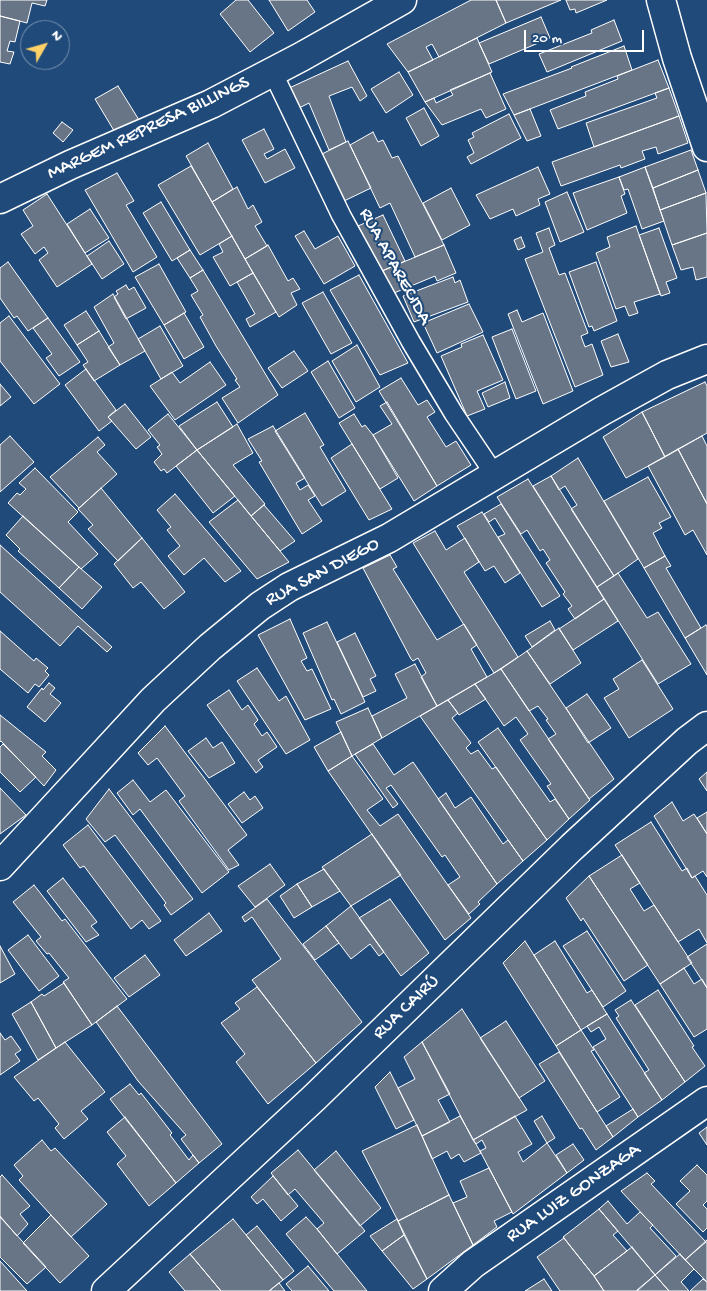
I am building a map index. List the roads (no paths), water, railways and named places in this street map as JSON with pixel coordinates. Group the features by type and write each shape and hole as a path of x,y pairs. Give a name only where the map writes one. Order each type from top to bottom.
{"street":[{"name":"MARGEM REPRESA BILLINGS","path":"0,199 70,165 212,104 301,57 402,0"},
{"path":"660,0 677,58 707,146"},
{"name":"RUA SAN DIEGO","path":"0,866 153,700 210,647 260,606 288,587 389,538 659,379 707,359"},
{"name":"RUA CAIRÚ","path":"106,1291 314,1098 572,847 686,741 707,726"},
{"name":"RUA LUIZ GONZAGA","path":"443,1291 473,1264 707,1101"}],"lane":[{"name":"RUA APARECIDA","path":"272,71 341,215 411,342 454,414 495,475"}]}
